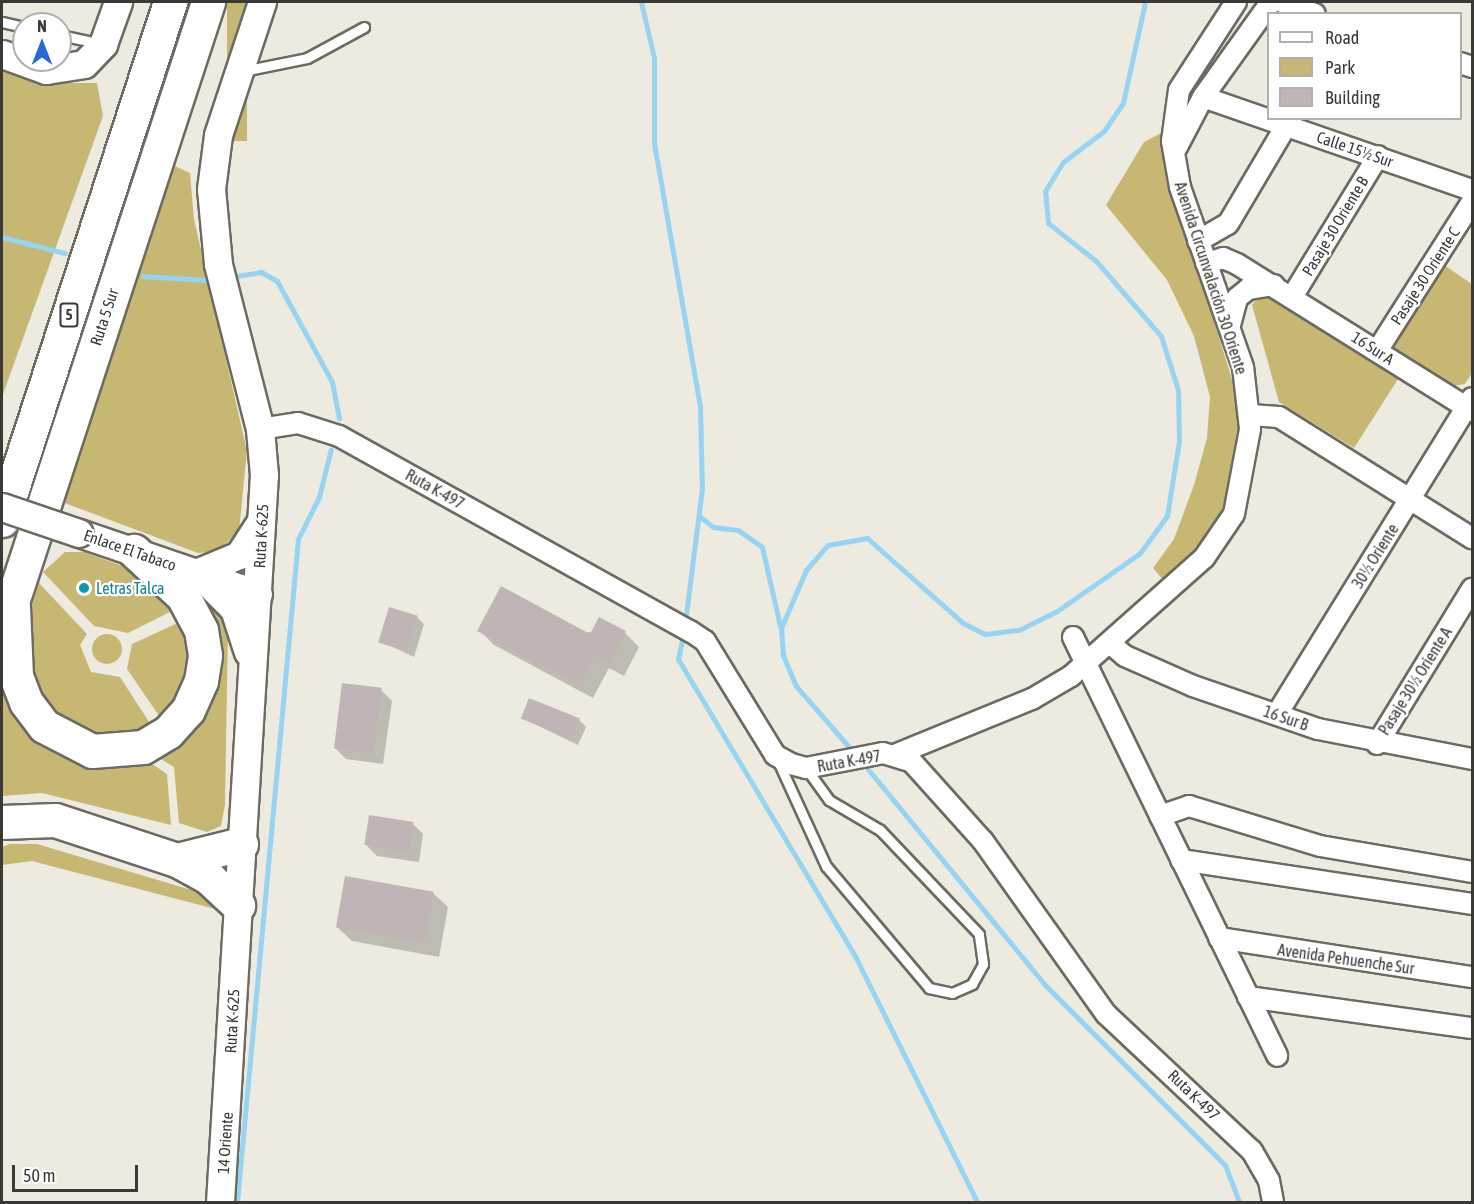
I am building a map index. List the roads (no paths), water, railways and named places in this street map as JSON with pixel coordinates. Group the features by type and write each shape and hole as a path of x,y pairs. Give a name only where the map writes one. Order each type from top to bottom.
{"highway":[{"name":"Ruta 5 Sur","path":"2,520 170,2"},
{"name":"Ruta 5 Sur","path":"2,633 208,2"},
{"path":"15,593 16,676 34,715 80,748 104,753 143,747 168,732 188,710 201,681 205,654 196,619 183,596 134,551"},
{"path":"2,822 55,820 177,860 209,878 238,905"},
{"path":"177,860 241,844"}],"main road":[{"path":"2,54 26,66 56,71 84,64 103,44 118,2"},
{"name":"Ruta K-625","path":"229,1084 241,844 258,594 261,520 260,429 218,264 212,217 218,135 262,2"},
{"name":"Enlace El Tabaco","path":"2,507 258,594"},
{"path":"252,671 234,609 196,573 239,555 261,520"},
{"name":"14 Oriente","path":"220,1203 229,1084"}],"street":[{"name":"Avenida Circunvalación 30 Oriente","path":"890,753 1032,699 1111,644 1220,539 1243,483 1250,415 1230,328 1198,241 1173,158 1179,90 1236,2"},
{"path":"1173,158 1203,97 1270,2"},
{"path":"1282,2 1310,12"},
{"name":"Calle 15½ Sur","path":"1203,97 1267,119"},
{"name":"Calle 15½ Sur","path":"1269,120 1473,190"},
{"path":"1198,241 1228,224 1286,126"},
{"name":"Pasaje 30 Oriente B","path":"1292,297 1377,156"},
{"name":"Pasaje 30 Oriente C","path":"1377,351 1473,202"},
{"name":"16 Sur A","path":"1206,263 1228,259 1470,406"},
{"path":"1230,328 1237,298 1248,289 1274,285"},
{"name":"30½ Oriente","path":"1276,714 1470,406"},
{"path":"1250,415 1279,417 1473,538"},
{"name":"Ruta K-497","path":"260,429 298,423 339,436 668,617 705,641 775,754 812,767 890,753 912,762 983,841 1106,1014 1252,1151 1269,1181 1273,1203"},
{"name":"Pasaje 30½ Oriente A","path":"1377,744 1473,589"},
{"path":"1073,637 1276,1056"},
{"name":"16 Sur B","path":"1111,644 1125,656 1193,686 1276,714 1377,744 1473,759"},
{"path":"1160,816 1195,807 1320,846 1473,872"},
{"path":"1182,860 1473,904"},
{"name":"Avenida Pehuenche Sur","path":"1219,938 1473,977"},
{"path":"1248,997 1473,1028"}],"lane":[{"path":"240,72 307,58 364,27"},
{"path":"72,38 103,44"},
{"path":"775,754 826,866 929,988 952,993 972,984 983,964 979,934 880,830 829,800 812,767"}],"waterway":[{"path":"641,2 654,58 654,143 700,407 702,488 685,622"},
{"path":"856,755 796,686 783,655 781,628 806,570 828,545 867,538 963,623 985,634 1019,630 1057,611 1140,553 1167,516 1179,441 1178,390 1161,336 1096,261 1048,223 1045,191 1063,162 1104,131 1123,103 1145,2"},
{"path":"2,237 65,253"},
{"path":"236,276 261,272 277,281 332,382 339,418"},
{"path":"143,276 206,280"},
{"path":"237,1202 298,539 319,497 331,449"},
{"path":"699,516 713,527 738,530 762,547 780,626"},
{"path":"684,631 678,659 856,958 977,1202"},
{"path":"862,762 1045,985 1225,1165 1239,1202"}],"place":[{"name":"Letras Talca","path":"84,588"}]}
